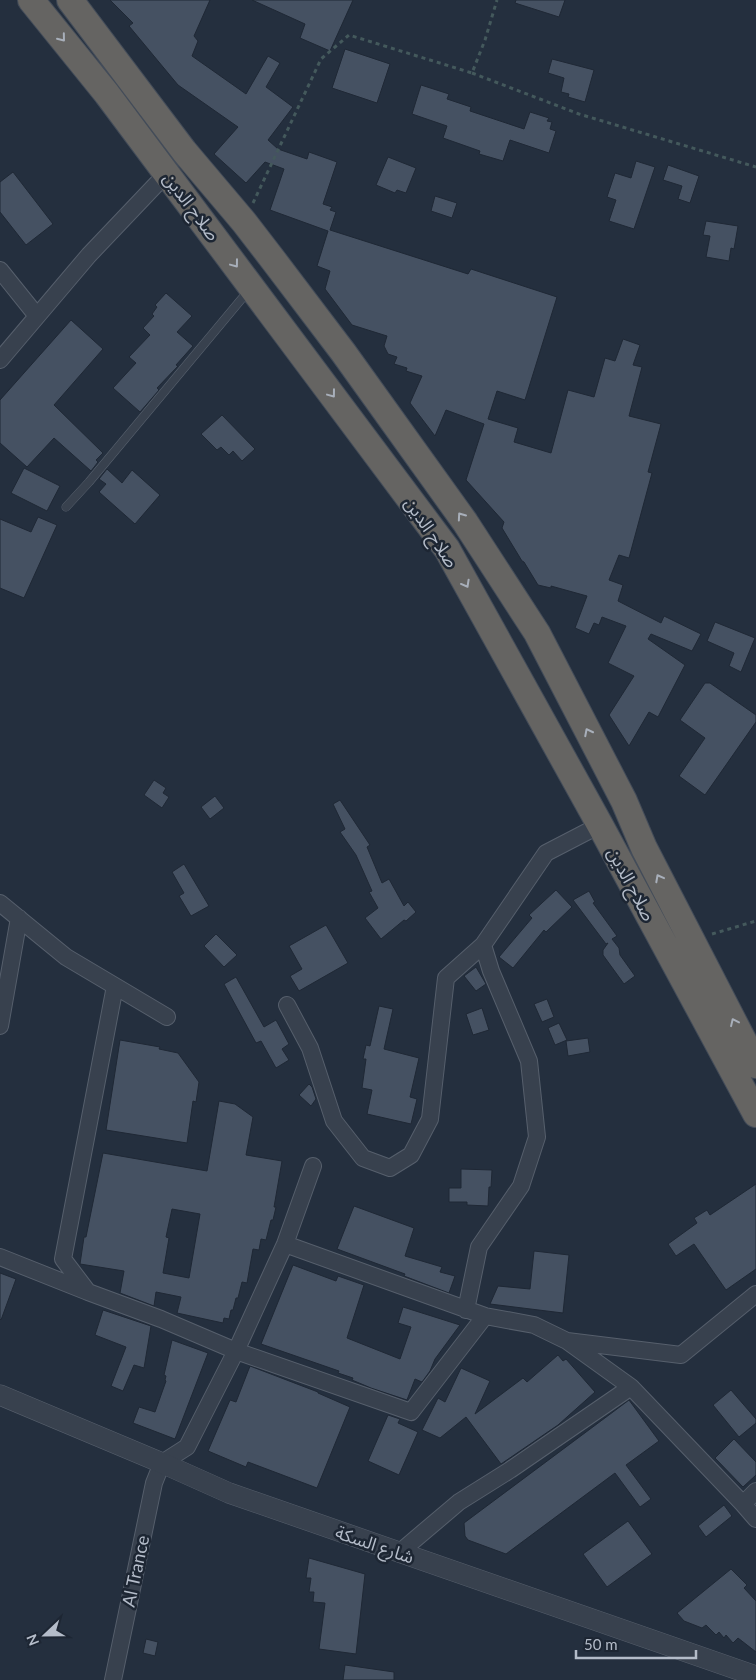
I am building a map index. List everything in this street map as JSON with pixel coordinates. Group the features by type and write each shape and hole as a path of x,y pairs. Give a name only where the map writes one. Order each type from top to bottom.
{"highway":[{"name":"صلاح الدين","path":"31,0 107,94 252,286 446,549 600,825 756,1114"},
{"name":"صلاح الدين","path":"70,0 184,151 244,222 343,352 465,522 537,633 624,801 644,848 756,1065"}],"street":[{"path":"0,360 89,254 167,174"},
{"path":"0,270 38,316"},
{"path":"287,1005 310,1048 334,1121 363,1158 390,1168 411,1155 430,1119 446,978 483,945 546,853 600,825"},
{"path":"0,902 66,957 168,1017"},
{"path":"0,1026 19,918"},
{"path":"466,1310 480,1247 521,1186 536,1137 529,1061 491,971 483,945"},
{"path":"88,1292 62,1259 115,986"},
{"path":"162,1463 186,1447 236,1351 285,1244 313,1166"},
{"path":"285,1244 466,1310 485,1316 534,1325 567,1341 631,1387 756,1520"},
{"path":"0,1257 161,1319 236,1351 411,1412 485,1316"},
{"path":"567,1341 681,1355 756,1294"},
{"path":"400,1552 459,1502 510,1470 631,1387"},
{"name":"شارع السكة","path":"0,1396 162,1463 228,1493 756,1676"},
{"name":"Al Trance","path":"113,1680 154,1483 162,1463"},
{"path":"742,1504 756,1491"}],"lane":[{"path":"66,507 252,286"}],"path":[{"path":"472,73 485,40 497,0"},
{"path":"244,222 321,59 350,36 472,73 579,114 756,167"},
{"path":"692,940 756,921"}],"building":[{"path":"110,0 210,0 194,36 198,41 192,56 246,94 268,56 280,63 266,87 293,107 268,140 278,149 307,159 309,152 337,162 323,204 332,207 330,210 336,212 330,230 468,274 471,269 557,297 525,400 497,391 488,419 518,428 514,442 551,453 568,390 594,397 605,358 615,361 623,339 640,345 633,365 642,367 629,416 661,424 648,472 652,473 629,558 619,555 609,580 623,585 618,601 661,623 664,616 701,634 692,651 651,634 648,639 685,665 658,717 649,712 629,746 609,715 634,676 608,663 626,626 602,617 599,625 594,623 589,634 575,628 587,596 551,586 551,588 538,585 502,528 504,522 466,480 484,424 446,410 435,436 410,403 422,376 406,371 407,368 394,364 397,357 388,354 384,346 387,336 352,325 325,289 330,271 317,266 328,231 270,210 284,169 265,162 246,183 214,154 238,127 178,85 129,26 133,23"},
{"path":"252,0 353,0 330,51 300,38 305,24"},
{"path":"516,0 565,0 559,17 515,3"},
{"path":"345,49 390,64 377,103 332,88"},
{"path":"552,59 594,70 585,102 568,97 569,94 561,92 564,78 548,73"},
{"path":"421,85 449,94 447,99 471,107 470,111 524,129 530,112 549,118 547,121 552,122 550,129 556,131 549,153 510,140 503,161 479,154 480,151 443,138 447,126 412,114"},
{"path":"388,157 416,168 406,193 397,190 395,193 376,185"},
{"path":"636,161 655,167 634,229 609,221 616,200 607,197 615,173 631,178"},
{"path":"668,165 699,176 690,203 678,199 682,186 663,180"},
{"path":"13,172 53,224 26,245 0,212 0,182"},
{"path":"435,196 457,203 452,218 431,211"},
{"path":"706,221 738,226 734,249 731,248 729,261 706,257 710,236 703,235"},
{"path":"166,293 192,316 177,332 193,346 176,365 178,366 157,388 159,390 140,412 113,388 136,363 129,357 150,335 143,328 154,316 152,314 157,307 155,305"},
{"path":"71,320 103,349 54,405 103,453 96,460 98,462 91,471 54,438 27,467 0,443 0,400"},
{"path":"222,415 255,449 242,461 233,451 229,455 221,447 217,450 201,434"},
{"path":"24,468 60,486 47,511 11,493"},
{"path":"107,469 122,483 132,470 160,495 135,524 99,492 106,484 99,479"},
{"path":"38,517 57,525 24,598 0,588 0,519 31,532"},
{"path":"715,622 755,638 741,672 729,666 734,653 707,641"},
{"path":"705,683 710,683 756,715 756,722 705,795 679,776 705,738 680,720"},
{"path":"154,780 166,788 163,793 169,797 162,808 144,795"},
{"path":"215,796 224,808 210,819 201,807"},
{"path":"340,800 370,845 367,847 382,883 389,879 404,906 408,902 416,912 381,939 365,918 378,908 369,892 372,891 356,855 340,832 345,829 333,804"},
{"path":"184,864 209,906 191,916 179,896 184,893 172,872"},
{"path":"556,890 572,907 546,932 544,930 513,968 499,957 532,918 529,915"},
{"path":"589,891 595,902 593,903 617,936 612,939 619,948 620,955 635,976 624,984 603,955 603,950 608,943 606,944 573,900"},
{"path":"326,925 348,963 299,991 290,976 302,969 289,946"},
{"path":"216,934 237,955 224,967 204,946"},
{"path":"476,967 486,984 476,991 464,976"},
{"path":"236,977 264,1027 276,1020 289,1044 282,1049 289,1060 276,1068 261,1041 256,1043 224,984"},
{"path":"547,999 554,1017 542,1022 534,1004"},
{"path":"379,1006 393,1009 384,1049 419,1058 410,1097 417,1099 411,1124 367,1114 372,1090 362,1088 366,1059 363,1059 366,1045 370,1046"},
{"path":"482,1008 489,1030 473,1035 466,1014"},
{"path":"559,1023 567,1040 555,1045 548,1028"},
{"path":"588,1038 590,1052 568,1056 566,1041"},
{"path":"120,1040 160,1047 159,1049 178,1053 199,1082 196,1102 193,1101 187,1143 106,1130"},
{"path":"309,1084 316,1099 311,1106 299,1095"},
{"path":"219,1101 235,1104 253,1117 246,1155 282,1161 273,1220 271,1220 266,1240 261,1239 259,1250 253,1249 247,1283 242,1282 238,1298 236,1298 229,1319 224,1318 223,1323 177,1313 181,1297 156,1292 154,1306 120,1293 124,1271 80,1264 84,1237 86,1237 103,1153 207,1171","holes":["172,1209 200,1214 189,1278 163,1273 169,1238 166,1237"]},
{"path":"461,1169 492,1170 488,1206 467,1205 467,1202 449,1202 449,1188 461,1188"},
{"path":"756,1184 756,1269 726,1290 694,1244 676,1256 668,1244 697,1223 694,1218 707,1210 710,1215"},
{"path":"354,1206 414,1228 405,1256 442,1267 440,1272 455,1276 449,1293 404,1276 405,1274 337,1249"},
{"path":"534,1251 569,1255 563,1313 490,1304 498,1286 530,1289"},
{"path":"293,1265 336,1281 338,1276 364,1285 347,1338 400,1359 411,1327 398,1323 403,1307 460,1325 435,1359 430,1371 422,1382 415,1379 407,1400 371,1388 352,1380 353,1378 338,1373 339,1371 261,1344"},
{"path":"0,1273 16,1279 1,1320 0,1319"},
{"path":"103,1310 151,1326 144,1368 134,1365 123,1391 111,1386 126,1347 95,1335"},
{"path":"172,1340 208,1353 175,1439 133,1423 139,1407 155,1412 166,1381 166,1376 164,1375"},
{"path":"558,1355 563,1361 566,1359 595,1392 558,1425 501,1464 466,1417 440,1438 422,1430 438,1398 445,1402 461,1368 490,1381 475,1414 523,1378 527,1382"},
{"path":"250,1366 318,1392 350,1407 317,1488 248,1462 246,1467 208,1451 230,1400 236,1402"},
{"path":"731,1390 756,1419 756,1423 739,1437 713,1405"},
{"path":"629,1400 659,1441 626,1465 651,1499 640,1507 615,1473 506,1554 468,1540 465,1536 464,1523"},
{"path":"388,1415 400,1419 398,1423 418,1432 399,1475 368,1461"},
{"path":"734,1439 756,1462 756,1475 743,1487 715,1458"},
{"path":"724,1505 732,1516 706,1537 698,1526"},
{"path":"628,1521 652,1554 607,1587 583,1554"},
{"path":"309,1558 365,1574 356,1654 319,1649 325,1603 313,1602 314,1592 309,1592 311,1578 306,1578"},
{"path":"731,1569 747,1585 744,1588 756,1601 756,1652 738,1638 733,1643 726,1635 724,1638 719,1632 716,1635 706,1625 702,1628 684,1621 677,1613"},
{"path":"146,1639 158,1642 155,1656 143,1653"},
{"path":"345,1665 394,1672 394,1680 343,1680"}]}
